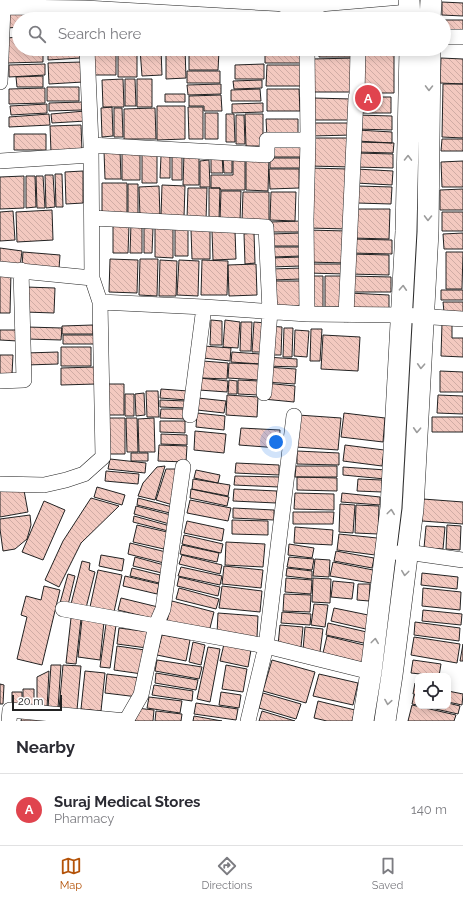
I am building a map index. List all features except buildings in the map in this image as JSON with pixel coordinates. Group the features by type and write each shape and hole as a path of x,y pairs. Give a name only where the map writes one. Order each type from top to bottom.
{"street":[{"path":"430,12 431,0"},
{"path":"0,82 1,7 71,12"},
{"path":"391,12 409,10"},
{"path":"451,37 463,37"},
{"path":"0,484 44,484 66,480 84,474 103,457 100,302 92,278 91,150 87,56"},
{"path":"307,56 307,314"},
{"path":"346,314 358,56"},
{"path":"363,721 371,672 392,507 406,231 410,56"},
{"path":"385,721 412,509 428,232 430,56"},
{"path":"0,161 91,150 267,155 267,140 308,140"},
{"path":"92,218 266,227 270,311 264,393"},
{"path":"0,269 92,278"},
{"path":"0,381 24,380 21,270"},
{"path":"100,302 307,314 402,315 463,319"},
{"path":"190,415 204,307"},
{"path":"248,721 266,646 294,416"},
{"path":"9,721 10,710 126,721 141,696 156,626 164,610 183,467"},
{"path":"385,555 407,552 463,560"},
{"path":"63,609 266,646 371,672"}],"place":[{"name":"Suraj Medical Stores","path":"368,98"}]}
